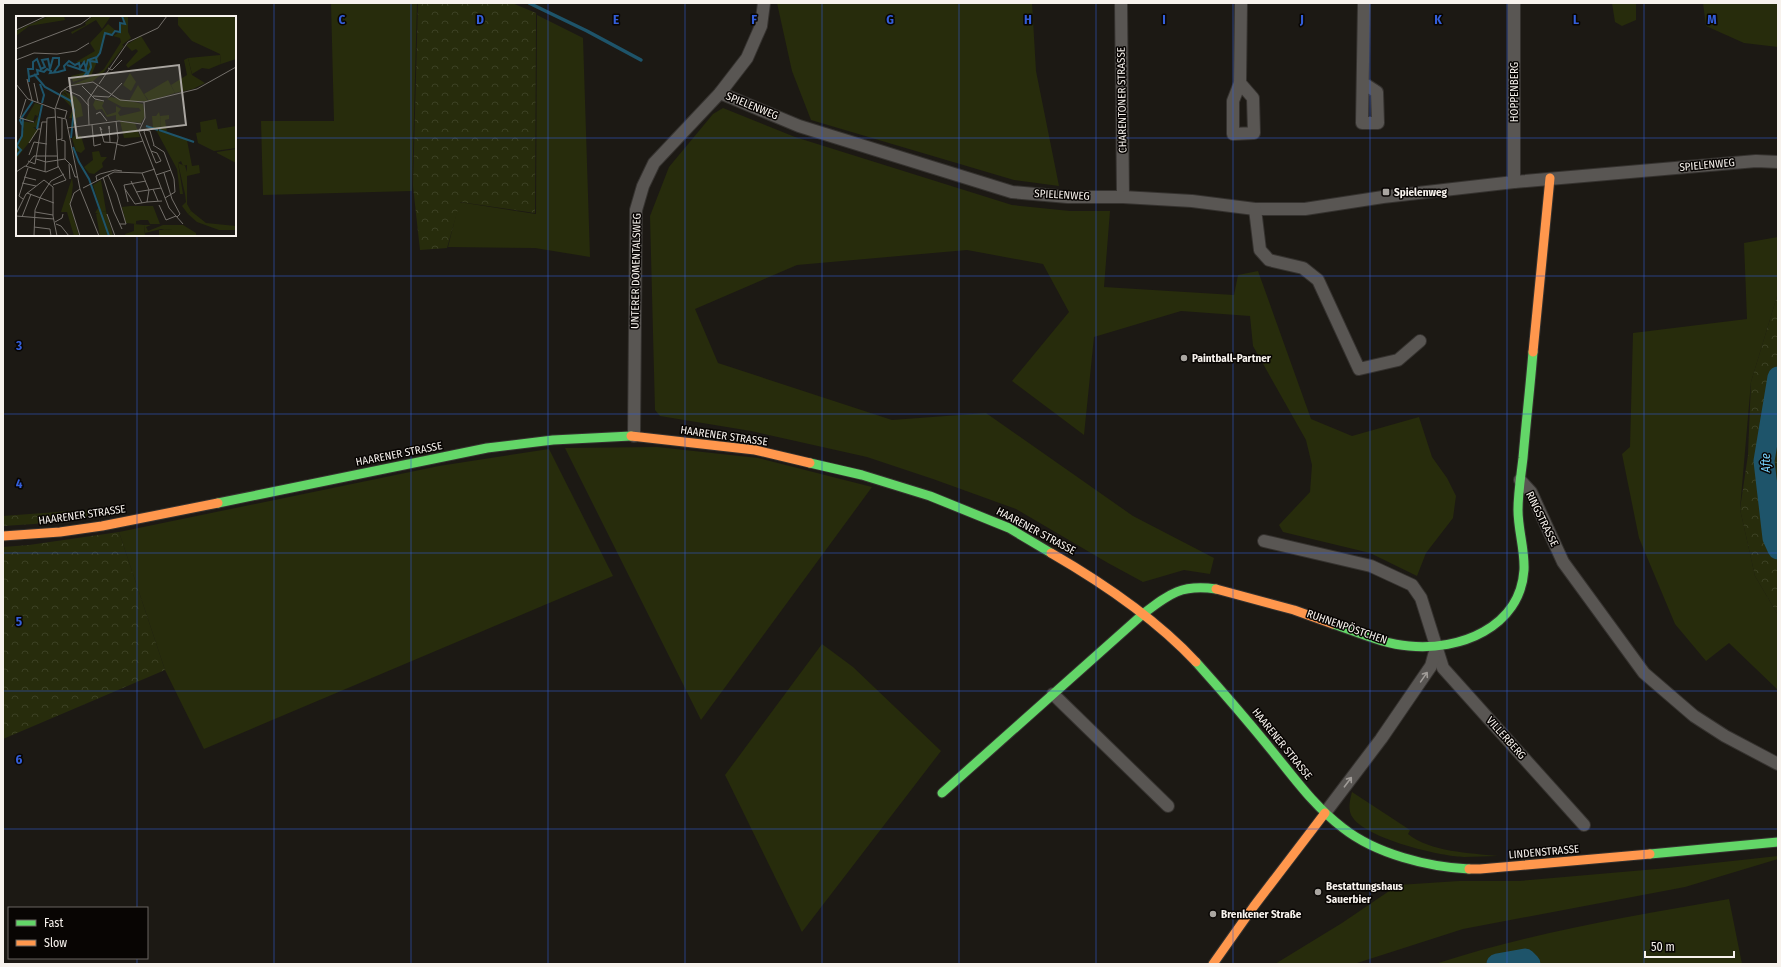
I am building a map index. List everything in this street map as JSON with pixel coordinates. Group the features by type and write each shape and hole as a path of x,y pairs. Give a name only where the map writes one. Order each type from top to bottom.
{"main road":[{"name":"RINGSTRASSE","path":"1520,480 1550,178"},
{"name":"HAARENER STRASSE","path":"3,536 60,532 102,526 487,448 553,440 634,436 754,450 862,475 930,496 1009,528 1076,567 1143,614 1181,646 1217,685 1308,795 1325,813"},
{"path":"1436,647 1455,644 1484,632 1501,620 1514,604 1524,570 1518,510 1520,480"},
{"name":"RUHNENPÖSTCHEN","path":"942,793 1143,614 1167,595 1184,589 1202,587 1224,590 1294,610 1382,641 1408,646 1436,647"},
{"path":"1213,964 1254,906 1325,813"},
{"name":"LINDENSTRASSE","path":"1325,813 1344,829 1383,850 1428,864 1451,868 1480,869 1515,867 1778,842"}],"street":[{"name":"UNTERER DOMENTALSWEG","path":"634,436 636,210 643,186 654,163 720,92 747,58 761,26 764,3"},
{"name":"CHARENTONER STRASSE","path":"1121,3 1123,197"},
{"path":"1240,83 1241,3"},
{"path":"1363,83 1364,3"},
{"name":"HOPPENBERG","path":"1514,3 1514,182"},
{"name":"SPIELENWEG","path":"720,92 799,126 1012,192 1068,197 1123,197 1192,201 1255,209 1310,208 1383,197 1550,178 1756,161 1778,162"},
{"path":"1255,209 1260,250 1269,260 1303,268 1318,280 1359,369 1398,360 1420,340"},
{"name":"RINGSTRASSE","path":"1520,480 1531,492 1563,562 1644,673 1694,716 1725,736 1778,764"},
{"path":"1264,541 1371,566 1412,585 1421,598 1436,647 1431,666 1381,739 1325,813"},
{"name":"VILLERBERG","path":"1436,647 1443,668 1584,825"},
{"path":"1053,694 1168,806"}],"green space":[{"path":"331,3 417,3 412,191 263,195 261,121 334,121"},
{"path":"418,3 512,3 536,13 535,213 460,202 447,248 420,250 413,186"},
{"path":"777,3 1032,3 1036,71 1059,186 1014,180 811,120 792,71"},
{"path":"1612,3 1636,3 1636,20 1622,26 1615,22"},
{"path":"1703,3 1778,3 1778,47 1744,43 1706,26"},
{"path":"537,15 583,38 590,257 535,248 448,247 459,202 536,214"},
{"path":"723,108 795,137 1012,205 1070,211 1110,211 1104,287 1234,295 1238,275 1258,271 1311,419 1352,436 1419,417 1432,457 1447,478 1456,496 1453,518 1426,553 1417,576 1370,553 1283,532 1279,525 1310,492 1312,465 1306,440 1253,346 1250,316 1181,311 1094,337 1084,435 1012,381 1069,312 1043,264 967,250 797,265 695,309 718,363 892,420 986,413 1133,516 1214,558 1210,574 1184,570 1143,582 1016,509 933,479 867,457 751,431 660,416 655,410 650,216 669,167 713,114"},
{"path":"1778,237 1778,293 1751,382 1740,509 1755,576 1778,615 1778,690 1729,643 1706,661 1675,624 1639,538 1622,454 1630,447 1633,333 1747,319 1744,243"},
{"path":"1778,293 1778,615 1755,576 1740,509 1748,455 1751,382"},
{"path":"657,447 758,458 872,487 701,720 565,448"},
{"path":"549,449 613,576 204,749 165,670 119,532 439,466"},
{"path":"111,508 113,515 3,526 3,516"},
{"path":"119,532 165,670 3,739 3,547 29,545"},
{"path":"822,644 853,667 941,751 802,932 725,775"},
{"path":"1352,792 1410,830 1408,834 1427,845 1451,851 1498,856 1453,856 1422,850 1373,833 1361,826 1351,815 1350,798"},
{"path":"1778,856 1778,859 1685,887 1463,929 1354,964 1275,964 1342,923 1398,885 1459,881 1519,881 1668,868"},
{"path":"1729,899 1742,964 1435,964 1544,934"}],"waterway":[{"path":"529,3 587,31 641,60"},
{"name":"Afte","path":"1778,377 1764,461 1773,538 1778,549"},
{"path":"1497,964 1525,959 1530,964"}],"traffic: fast":[{"path":"1333,624 1390,643 1428,647 1448,644 1484,632 1499,621 1511,607 1520,590 1524,570 1518,518 1518,504 1533,352"},
{"path":"218,503 487,448 553,440 631,436"},
{"path":"810,463 862,475 930,496 1009,528 1051,553"},
{"path":"942,793 1143,614 1160,601 1184,589 1216,589"},
{"path":"1196,662 1245,718 1306,792 1323,811 1343,828 1371,845 1403,858 1453,868 1469,869"},
{"path":"1650,854 1778,842"}],"traffic: slow":[{"path":"1533,352 1550,178"},
{"path":"631,436 755,450 810,463"},
{"path":"3,536 60,532 102,526 218,503"},
{"path":"1051,553 1090,576 1128,602 1146,616 1196,662"},
{"path":"1216,589 1294,610 1333,624"},
{"path":"1213,964 1254,906 1325,813"},
{"path":"1469,869 1650,854"}],"place":[{"name":"Spielenweg","path":"1386,192"},
{"name":"Paintball-Partner","path":"1184,358"},
{"name":"Bestattungshaus Sauerbier","path":"1318,892"},
{"name":"Brenkener Straße","path":"1213,914"}]}
